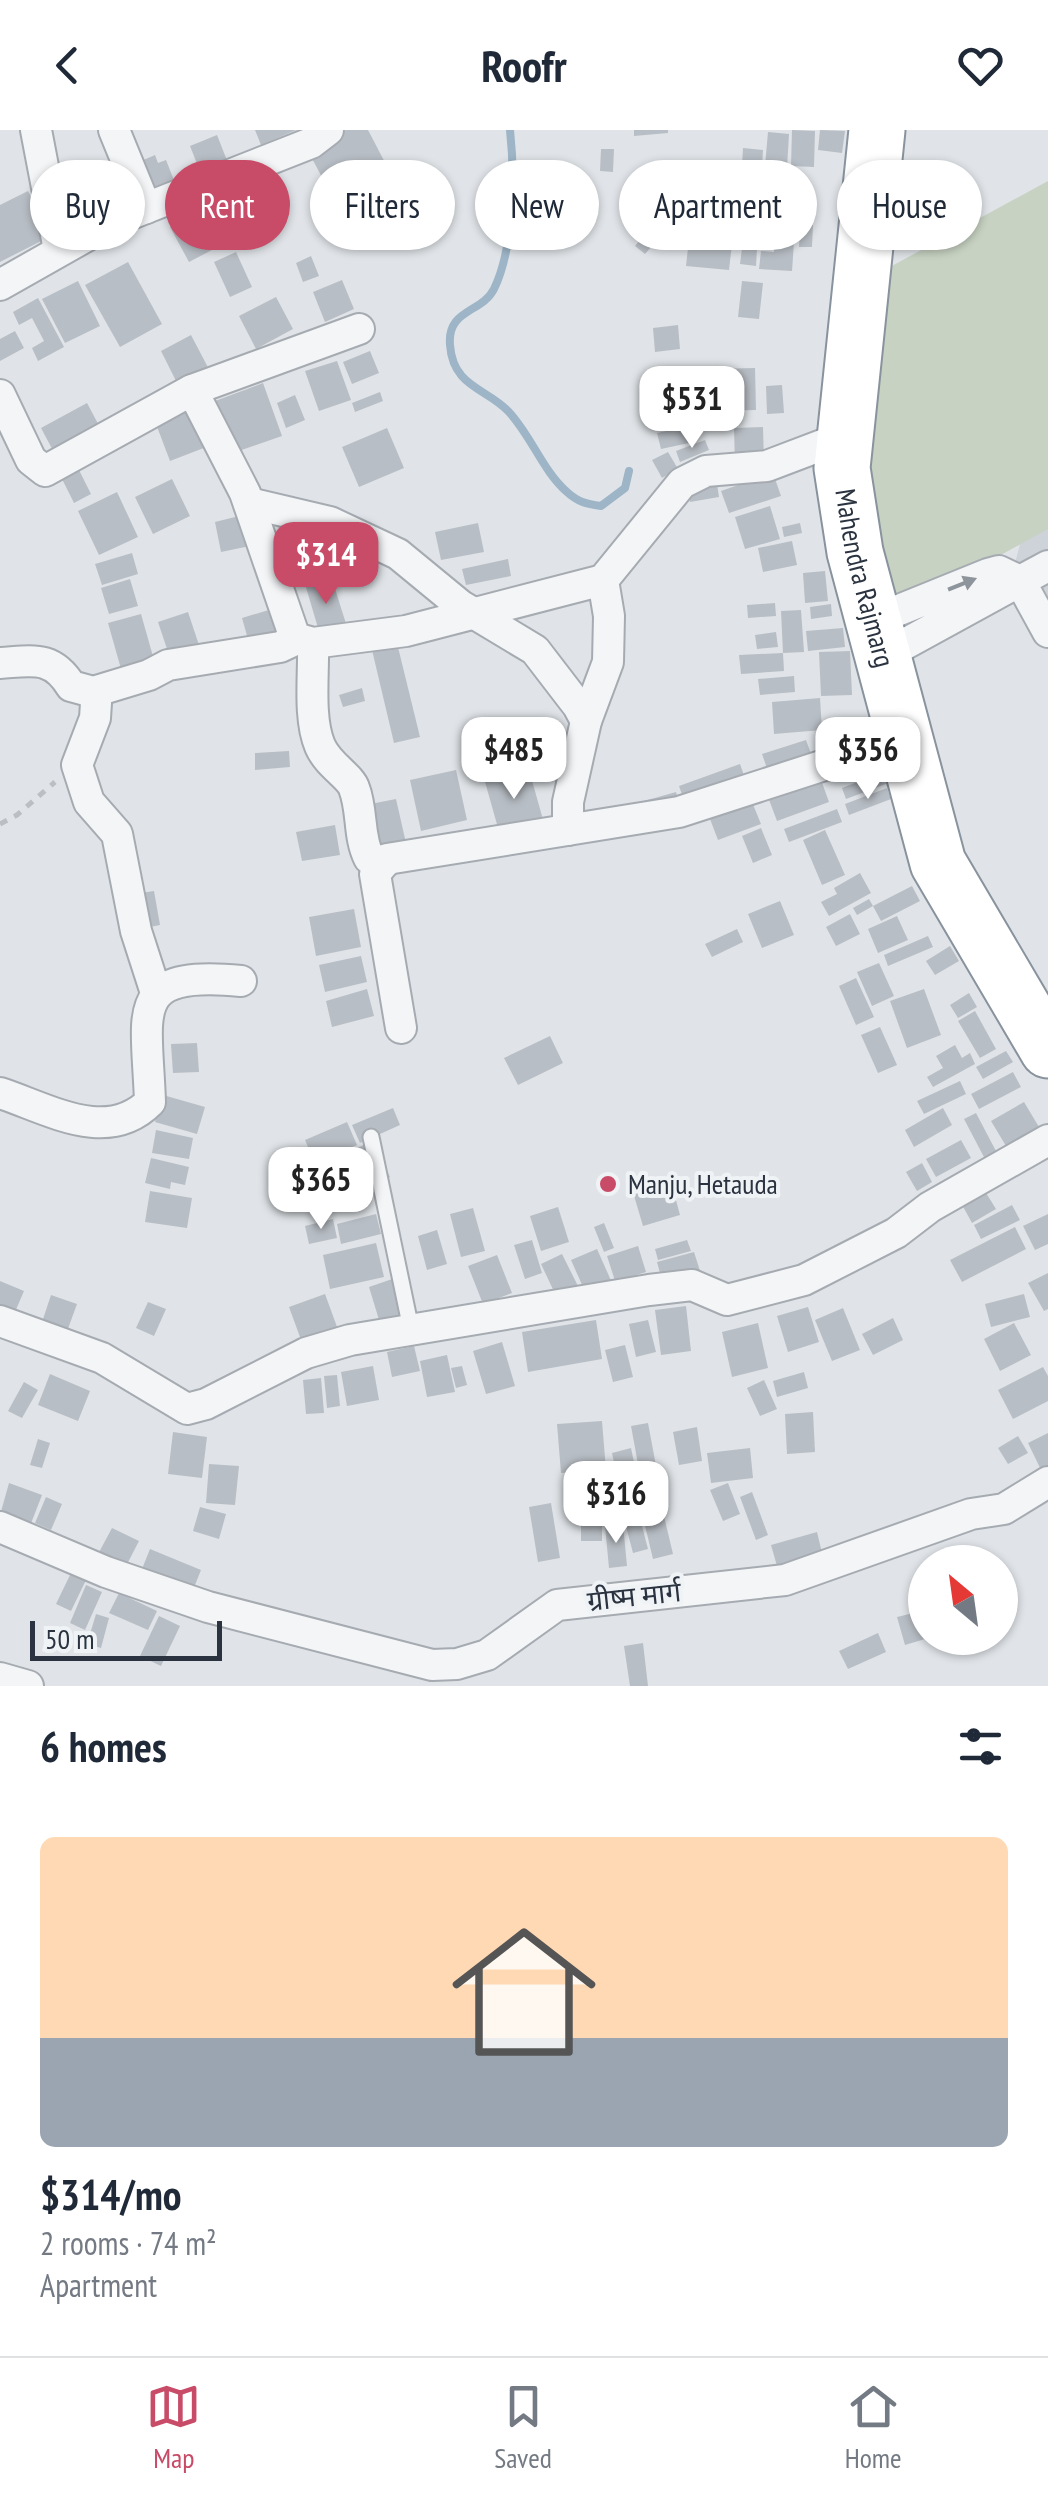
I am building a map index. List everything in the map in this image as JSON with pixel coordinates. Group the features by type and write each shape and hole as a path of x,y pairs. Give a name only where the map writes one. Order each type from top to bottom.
{"highway":[{"name":"Mahendra Rajmarg","path":"877,130 842,468 855,552 938,863 1048,1050"}],"street":[{"path":"36,130 42,160"},
{"path":"114,130 146,208 310,143 328,130"},
{"path":"0,285 59,250"},
{"path":"0,394 31,460 45,471 192,390 359,329"},
{"path":"192,390 249,503 305,641 319,745 336,771 351,781 362,845 368,858 385,862 679,812 905,739"},
{"path":"0,663 48,663 62,671 71,686 93,692 149,676 168,665 305,641 406,631 602,580 682,483 706,471 767,466 846,436"},
{"path":"249,503 330,522 398,554 460,605 535,650 586,721"},
{"path":"877,638 1020,582 1048,566"},
{"path":"568,830 568,802 586,721 608,662 609,616 602,580"},
{"path":"1020,582 1048,632"},
{"path":"93,692 95,718 78,764 89,802 118,834 136,931 156,992"},
{"path":"385,862 375,874 401,1028"},
{"path":"0,1093 86,1122 109,1125 138,1114 150,1102 147,1018 156,992 166,985 200,977 241,981"},
{"path":"0,1321 102,1358 187,1409 206,1404 306,1353 350,1340 692,1285 727,1300 804,1280 896,1233 930,1207 1048,1140"},
{"name":"ग्रीष्म मार्ग","path":"0,1527 106,1572 208,1607 432,1665 456,1664 487,1656 557,1604 785,1580 971,1514 1004,1509 1048,1482"},
{"path":"0,1678 28,1686"}],"lane":[{"path":"371,1137 411,1329"}],"path":[{"path":"0,824 17,815 78,764"}],"shaded area":[{"path":"1048,439 1048,646 1011,578"}],"green space":[{"path":"1048,181 1048,529 894,614 865,461 890,267 921,250 982,250 982,217"}],"building":[{"path":"255,130 296,130 261,145"},
{"path":"346,130 368,130 384,160 313,160 308,151"},
{"path":"634,130 668,130 668,133 634,136"},
{"path":"792,130 815,131 814,160 791,160"},
{"path":"820,130 845,131 842,153 818,150"},
{"path":"768,132 789,134 787,160 766,160"},
{"path":"217,135 227,160 196,160 190,146"},
{"path":"743,148 763,150 762,160 742,160"},
{"path":"601,149 614,149 613,172 600,171"},
{"path":"155,155 158,163 165,160 165,195 148,201 145,160"},
{"path":"28,191 30,195 30,247 0,262 0,205"},
{"path":"182,250 212,250 189,262"},
{"path":"688,250 731,250 729,270 686,266"},
{"path":"742,250 757,250 756,266 740,264"},
{"path":"793,250 792,271 759,269 761,251"},
{"path":"236,252 252,287 230,297 214,262"},
{"path":"311,256 319,276 303,282 296,263"},
{"path":"128,262 162,324 120,347 85,285"},
{"path":"342,280 354,309 325,322 313,292"},
{"path":"78,281 100,326 65,343 42,299"},
{"path":"742,281 763,283 759,319 738,317"},
{"path":"276,297 293,329 256,349 239,316"},
{"path":"38,298 64,347 38,361 32,348 44,341 32,318 19,325 13,312"},
{"path":"678,325 680,349 655,352 653,328"},
{"path":"15,331 24,348 0,361 0,339"},
{"path":"191,335 212,375 181,391 161,351"},
{"path":"370,351 379,373 352,384 343,362"},
{"path":"337,361 351,400 319,411 305,371"},
{"path":"755,368 756,410 716,411 715,369"},
{"path":"263,383 282,436 233,453 215,401"},
{"path":"782,385 784,413 767,414 766,386"},
{"path":"380,392 383,401 355,412 352,403"},
{"path":"295,395 305,420 286,428 277,403"},
{"path":"684,400 690,419 663,427 657,408"},
{"path":"87,403 104,435 58,460 41,428"},
{"path":"195,409 209,446 170,461 156,424"},
{"path":"686,427 689,443 661,449 657,433"},
{"path":"763,427 764,463 735,464 734,428"},
{"path":"387,428 404,468 359,487 342,447"},
{"path":"705,440 709,450 680,462 676,451"},
{"path":"668,452 678,469 662,478 652,460"},
{"path":"76,464 91,494 74,503 59,473"},
{"path":"773,473 781,496 729,513 721,491"},
{"path":"172,479 190,516 153,534 135,497"},
{"path":"717,484 719,497 690,502 688,489"},
{"path":"117,492 138,537 99,555 78,511"},
{"path":"770,506 780,539 745,549 735,517"},
{"path":"247,514 255,545 221,552 215,522"},
{"path":"478,523 484,552 441,560 435,532"},
{"path":"800,523 802,533 784,537 782,527"},
{"path":"792,541 797,565 763,572 758,548"},
{"path":"132,553 138,574 102,585 95,564"},
{"path":"508,559 511,576 466,585 462,569"},
{"path":"825,571 828,601 805,603 803,573"},
{"path":"331,576 348,630 321,638 305,584"},
{"path":"130,579 138,606 109,614 101,588"},
{"path":"775,603 776,616 748,618 747,605"},
{"path":"831,604 832,616 811,619 810,607"},
{"path":"272,609 282,641 251,650 242,618"},
{"path":"801,610 804,652 783,653 781,611"},
{"path":"188,612 201,651 171,661 158,622"},
{"path":"141,614 156,667 123,676 108,623"},
{"path":"843,628 845,647 808,651 806,631"},
{"path":"776,632 778,647 757,649 755,635"},
{"path":"397,643 420,737 394,743 372,650"},
{"path":"850,651 852,695 821,696 819,652"},
{"path":"783,653 784,671 741,674 739,655"},
{"path":"794,676 795,692 760,695 758,679"},
{"path":"362,688 365,701 343,707 339,695"},
{"path":"820,698 822,730 774,734 772,702"},
{"path":"806,740 815,765 771,780 762,754"},
{"path":"289,751 290,767 255,770 255,753"},
{"path":"880,753 884,767 841,782 836,769"},
{"path":"568,754 573,775 554,779 549,758"},
{"path":"740,764 747,784 686,806 679,786"},
{"path":"456,770 467,820 421,831 410,780"},
{"path":"529,770 544,823 500,835 485,782"},
{"path":"886,771 891,782 846,799 842,788"},
{"path":"820,777 829,802 777,821 768,797"},
{"path":"887,788 891,799 849,815 845,804"},
{"path":"676,792 680,806 648,814 644,801"},
{"path":"396,799 406,843 369,850 360,806"},
{"path":"752,802 761,824 718,840 710,819"},
{"path":"837,809 842,822 789,842 784,829"},
{"path":"335,825 340,855 302,861 296,832"},
{"path":"761,828 772,855 753,863 742,836"},
{"path":"825,830 845,875 822,885 803,840"},
{"path":"860,873 871,893 829,916 821,902 837,894 834,888"},
{"path":"912,886 920,901 881,921 873,906"},
{"path":"154,891 160,925 140,929 134,894"},
{"path":"869,899 873,906 857,915 853,908"},
{"path":"780,901 794,935 762,948 748,914"},
{"path":"354,909 361,947 316,956 309,917"},
{"path":"850,914 860,934 836,946 826,927"},
{"path":"897,916 908,940 878,953 868,929"},
{"path":"737,929 743,942 712,957 705,944"},
{"path":"928,936 933,947 888,966 884,955"},
{"path":"950,946 959,961 935,975 926,961"},
{"path":"361,956 367,982 325,992 319,965"},
{"path":"879,963 894,996 872,1006 857,972"},
{"path":"856,978 874,1017 856,1025 839,986"},
{"path":"367,989 374,1016 332,1027 326,1001"},
{"path":"924,989 941,1035 907,1048 890,1001"},
{"path":"969,993 977,1007 958,1018 950,1005"},
{"path":"975,1011 996,1049 980,1058 958,1021"},
{"path":"880,1027 897,1065 878,1073 861,1035"},
{"path":"550,1036 563,1063 518,1085 504,1058"},
{"path":"197,1043 199,1072 173,1073 171,1044"},
{"path":"955,1045 962,1058 970,1053 975,1064 933,1087 927,1077 943,1068 936,1056"},
{"path":"1006,1051 1013,1062 983,1079 976,1067"},
{"path":"1013,1072 1021,1087 979,1109 971,1094"},
{"path":"960,1081 966,1094 924,1114 917,1101"},
{"path":"163,1095 205,1107 197,1134 155,1122"},
{"path":"1024,1102 1039,1127 1006,1146 991,1121"},
{"path":"393,1108 400,1125 360,1143 352,1125"},
{"path":"943,1108 952,1125 914,1147 905,1130"},
{"path":"976,1113 997,1153 985,1159 964,1119"},
{"path":"347,1122 357,1145 315,1163 305,1140"},
{"path":"156,1130 193,1138 189,1159 152,1153"},
{"path":"961,1140 971,1158 936,1177 926,1159"},
{"path":"372,1141 390,1177 349,1196 332,1160"},
{"path":"151,1158 189,1167 185,1185 171,1182 170,1189 145,1183"},
{"path":"922,1163 932,1182 917,1191 906,1172"},
{"path":"670,1178 680,1215 643,1226 632,1189"},
{"path":"983,1188 996,1209 972,1223 960,1201"},
{"path":"150,1191 192,1198 187,1228 145,1222"},
{"path":"1012,1205 1020,1220 981,1239 974,1225"},
{"path":"558,1207 569,1242 541,1251 530,1216"},
{"path":"473,1208 485,1251 461,1257 450,1214"},
{"path":"376,1214 381,1234 341,1244 337,1224"},
{"path":"1048,1214 1048,1244 1035,1250 1023,1226"},
{"path":"333,1219 337,1238 309,1244 305,1226"},
{"path":"604,1223 614,1248 604,1252 594,1227"},
{"path":"1015,1227 1026,1249 962,1282 950,1260"},
{"path":"437,1230 447,1264 427,1270 418,1236"},
{"path":"532,1240 542,1273 525,1279 514,1245"},
{"path":"687,1240 691,1251 658,1260 655,1249"},
{"path":"376,1243 384,1277 330,1289 323,1255"},
{"path":"638,1246 646,1272 630,1277 632,1283 617,1287 607,1256"},
{"path":"597,1249 613,1285 587,1296 571,1260"},
{"path":"694,1252 701,1274 663,1284 657,1262"},
{"path":"562,1254 580,1290 558,1300 541,1264"},
{"path":"497,1255 512,1293 483,1304 468,1266"},
{"path":"1048,1273 1048,1309 1044,1311 1028,1283"},
{"path":"401,1276 416,1323 383,1333 369,1287"},
{"path":"0,1281 24,1291 12,1319 0,1314"},
{"path":"325,1294 340,1335 304,1348 289,1307"},
{"path":"1024,1294 1030,1317 991,1327 985,1304"},
{"path":"51,1295 77,1304 65,1337 40,1328"},
{"path":"148,1302 166,1309 154,1336 136,1328"},
{"path":"686,1306 691,1351 661,1355 655,1310"},
{"path":"808,1307 819,1342 788,1352 777,1316"},
{"path":"843,1308 860,1350 832,1361 815,1320"},
{"path":"893,1318 903,1340 873,1355 862,1334"},
{"path":"596,1320 602,1359 528,1372 522,1332"},
{"path":"648,1320 656,1352 636,1357 629,1324"},
{"path":"758,1323 768,1368 732,1377 722,1332"},
{"path":"1014,1323 1031,1355 1000,1371 984,1339"},
{"path":"502,1342 515,1386 486,1394 473,1351"},
{"path":"625,1345 633,1377 613,1382 605,1350"},
{"path":"414,1346 420,1371 392,1377 387,1352"},
{"path":"447,1355 455,1392 427,1397 420,1361"},
{"path":"373,1366 379,1400 347,1406 341,1372"},
{"path":"462,1366 467,1385 456,1388 451,1368"},
{"path":"1043,1367 1048,1376 1048,1401 1013,1419 998,1390"},
{"path":"804,1372 808,1388 777,1397 773,1381"},
{"path":"50,1374 90,1391 78,1421 38,1405"},
{"path":"337,1375 340,1406 327,1408 324,1376"},
{"path":"321,1378 324,1413 306,1414 303,1380"},
{"path":"764,1380 777,1409 760,1416 747,1388"},
{"path":"24,1382 38,1390 22,1418 8,1411"},
{"path":"813,1412 815,1452 787,1454 785,1414"},
{"path":"602,1421 606,1470 561,1473 557,1424"},
{"path":"648,1423 657,1471 640,1475 631,1426"},
{"path":"697,1427 702,1461 679,1465 673,1432"},
{"path":"173,1432 207,1437 202,1478 168,1474"},
{"path":"1048,1433 1048,1472 1043,1474 1028,1443"},
{"path":"1018,1436 1028,1453 1008,1464 998,1448"},
{"path":"38,1439 50,1443 42,1468 30,1465"},
{"path":"631,1448 637,1477 618,1481 612,1453"},
{"path":"750,1448 753,1478 711,1483 707,1453"},
{"path":"209,1464 239,1466 235,1505 206,1503"},
{"path":"613,1470 615,1482 588,1487 586,1474"},
{"path":"9,1483 42,1495 30,1526 0,1515"},
{"path":"728,1483 740,1514 723,1521 710,1490"},
{"path":"658,1485 663,1504 647,1508 642,1489"},
{"path":"752,1492 768,1535 756,1540 740,1497"},
{"path":"46,1497 62,1504 51,1530 35,1523"},
{"path":"551,1503 560,1558 538,1562 529,1507"},
{"path":"200,1507 226,1514 219,1539 193,1531"},
{"path":"637,1507 648,1549 633,1553 622,1511"},
{"path":"663,1512 673,1554 653,1559 643,1517"},
{"path":"602,1519 602,1541 581,1541 581,1520"},
{"path":"623,1524 627,1566 609,1568 605,1526"},
{"path":"112,1528 139,1541 124,1570 97,1556"},
{"path":"817,1532 824,1561 779,1573 771,1545"},
{"path":"150,1549 201,1570 193,1590 142,1569"},
{"path":"71,1573 86,1580 71,1611 56,1604"},
{"path":"86,1585 102,1592 85,1630 70,1623"},
{"path":"119,1593 157,1611 148,1630 109,1613"},
{"path":"96,1614 109,1618 101,1648 87,1644"},
{"path":"908,1614 908,1644 905,1645 897,1617"},
{"path":"159,1616 180,1626 161,1666 140,1656"},
{"path":"878,1633 886,1652 848,1669 839,1651"},
{"path":"643,1643 648,1686 630,1686 624,1646"}],"waterway":[{"path":"510,130 512,189 506,253 489,297 454,324 452,359 464,378 508,411 550,473 575,498 601,506 625,488 629,471"}],"place":[{"name":"Manju, Hetauda","path":"608,1184"}]}
